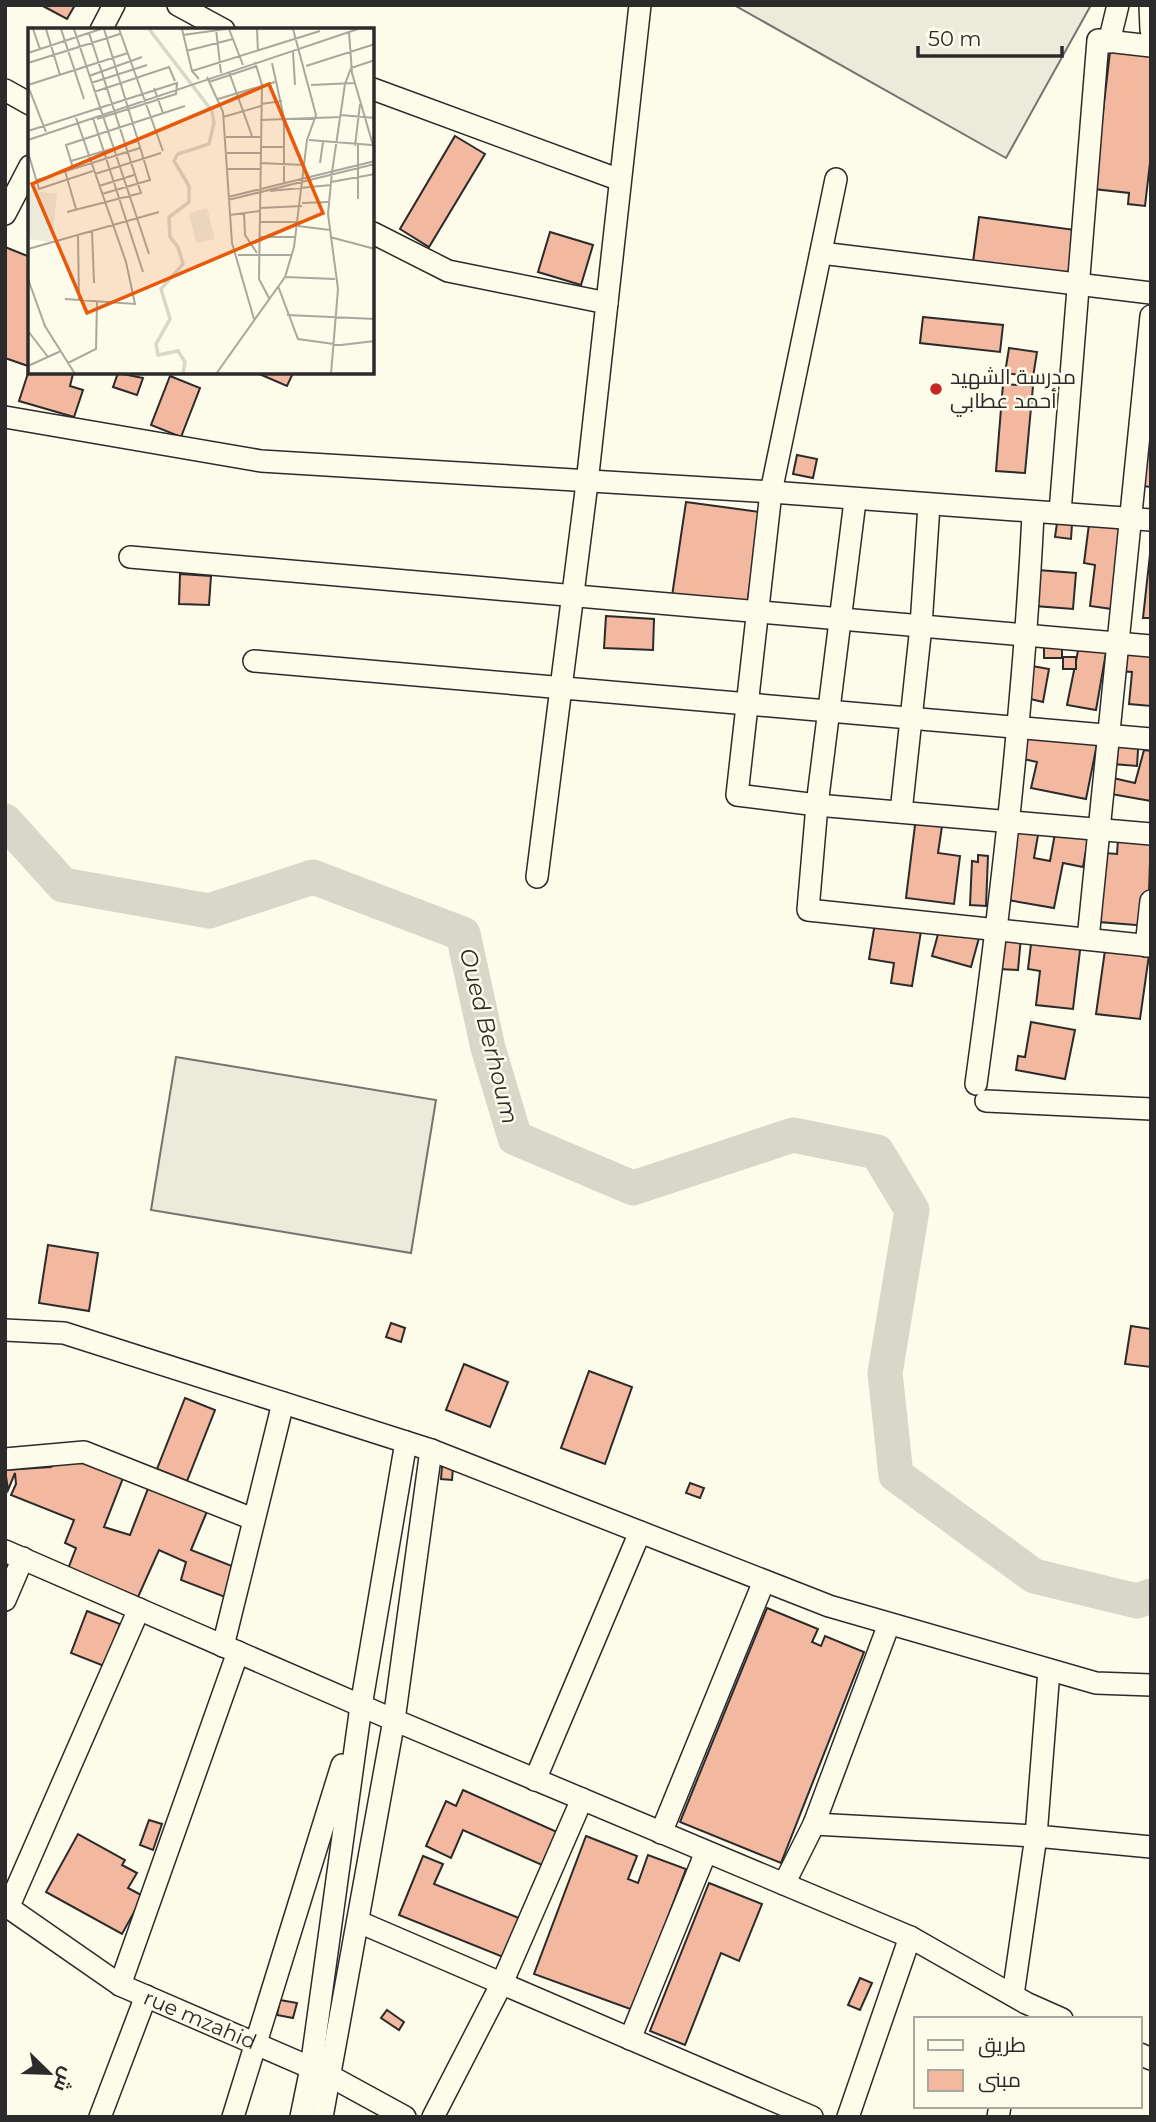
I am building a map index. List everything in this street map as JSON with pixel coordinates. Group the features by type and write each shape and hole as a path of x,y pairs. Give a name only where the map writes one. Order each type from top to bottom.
{"street":[{"path":"102,28 114,5"},
{"path":"178,5 220,28"},
{"path":"537,877 587,483 640,5"},
{"path":"1109,42 1118,5"},
{"path":"1150,5 1151,30"},
{"path":"1060,512 1097,40 1151,46"},
{"path":"374,89 620,180"},
{"path":"5,90 28,103"},
{"path":"5,214 28,170"},
{"path":"836,179 771,492 737,794 817,805 1151,834"},
{"path":"374,234 448,271 607,303"},
{"path":"821,253 1151,293"},
{"path":"1088,939 1117,643 1141,520 1151,316"},
{"path":"5,417 261,461 587,483 771,492 1033,514 1060,512 1141,520"},
{"path":"855,500 817,805 808,910 1148,946 1151,901"},
{"path":"901,812 929,505"},
{"path":"1033,514 1028,636 981,1093 1151,1109"},
{"path":"130,557 1151,646"},
{"path":"254,662 1151,739"},
{"path":"5,1330 64,1334 431,1450 828,1606 1096,1683 1151,1685"},
{"path":"120,1985 231,1649 253,1519 283,1403"},
{"path":"322,2117 321,2072 361,1706 406,1442"},
{"path":"301,2117 321,2072 359,1922 394,1720 431,1450"},
{"path":"5,1459 84,1452 253,1519"},
{"path":"536,1780 640,1532"},
{"path":"5,1600 14,1555 361,1706 910,1937 1020,2006 1056,2017"},
{"path":"661,1833 764,1581"},
{"path":"7,1906 139,1609"},
{"path":"784,1884 814,1824 890,1624"},
{"path":"1020,2006 1049,1670"},
{"path":"233,2117 361,1706"},
{"path":"433,2117 502,1983 582,1799"},
{"path":"814,1824 1036,1836 1151,1847"},
{"path":"630,2039 706,1852"},
{"name":"rue mzahid","path":"7,1906 120,1985 321,2072 405,2117"},
{"path":"359,1922 812,2117"},
{"path":"848,2117 910,1937"},
{"path":"100,2117 146,1996"}],"shaded area":[{"path":"734,5 1091,5 1006,158"},
{"path":"176,1057 436,1100 411,1253 151,1210"}],"building":[{"path":"41,5 75,5 67,19"},
{"path":"1110,52 1151,56 1151,154 1145,206 1128,204 1129,193 1094,189"},
{"path":"455,136 485,154 429,247 400,229"},
{"path":"979,217 1075,230 1068,275 973,262"},
{"path":"550,232 593,245 581,285 538,272"},
{"path":"5,247 28,256 28,366 5,358"},
{"path":"923,317 1003,325 1000,352 920,343"},
{"path":"1009,348 1037,352 1033,377 1005,373"},
{"path":"1151,366 1151,487 1133,485"},
{"path":"28,373 73,374 70,386 83,390 74,417 19,401"},
{"path":"118,374 143,378 137,395 113,387"},
{"path":"259,374 293,374 287,386"},
{"path":"170,376 200,388 181,437 151,425"},
{"path":"1003,384 1033,386 1025,473 996,471"},
{"path":"797,455 817,459 813,478 793,474"},
{"path":"686,502 760,512 747,606 672,596"},
{"path":"1090,516 1123,520 1112,609 1090,606 1095,565 1084,563"},
{"path":"1057,523 1072,524 1071,539 1055,537"},
{"path":"1151,545 1151,618 1143,618"},
{"path":"1038,570 1076,573 1073,609 1035,606"},
{"path":"180,574 211,576 209,605 179,604"},
{"path":"606,616 654,619 653,650 604,648"},
{"path":"1081,636 1108,641 1096,710 1067,705"},
{"path":"1044,637 1062,637 1062,658 1044,658"},
{"path":"1122,639 1151,643 1151,706 1129,704 1132,672 1118,671"},
{"path":"1063,657 1076,657 1076,669 1063,669"},
{"path":"1032,666 1049,669 1043,702 1026,698"},
{"path":"1026,724 1098,739 1086,799 1031,788 1037,762 1019,758"},
{"path":"1115,733 1139,734 1137,766 1113,764"},
{"path":"1144,750 1151,751 1151,801 1111,794 1113,778 1135,783"},
{"path":"917,809 944,813 938,853 960,856 954,904 906,898"},
{"path":"1019,813 1041,818 1034,858 1050,861 1058,817 1091,823 1083,867 1063,863 1054,908 1008,900 1014,868 1009,867"},
{"path":"1119,826 1151,829 1148,926 1099,922 1105,853 1117,854"},
{"path":"978,855 988,856 986,906 970,905 972,861 978,862"},
{"path":"876,917 922,925 912,986 891,983 894,963 869,959"},
{"path":"940,927 979,938 971,967 932,956"},
{"path":"1001,935 1021,937 1018,970 998,969"},
{"path":"1032,936 1081,942 1073,1009 1036,1005 1040,971 1028,969"},
{"path":"1106,943 1150,948 1140,1019 1096,1014"},
{"path":"1031,1022 1075,1030 1065,1079 1016,1070 1018,1056 1025,1057"},
{"path":"48,1245 98,1253 89,1311 39,1303"},
{"path":"391,1323 405,1328 401,1342 386,1337"},
{"path":"1131,1326 1151,1329 1151,1367 1125,1364"},
{"path":"464,1364 508,1382 490,1427 446,1410"},
{"path":"589,1371 632,1387 605,1464 561,1448"},
{"path":"185,1398 215,1410 187,1481 157,1469"},
{"path":"68,1456 123,1478 104,1527 130,1535 149,1486 208,1509 191,1550 232,1566 225,1597 181,1580 186,1562 159,1550 138,1597 68,1569 76,1548 65,1543 74,1520 11,1495 16,1484 15,1473 8,1490 5,1470 51,1467"},
{"path":"442,1466 453,1467 452,1480 441,1479"},
{"path":"690,1483 704,1488 700,1498 686,1493"},
{"path":"767,1608 818,1629 812,1642 821,1646 825,1636 864,1652 781,1863 680,1822"},
{"path":"87,1611 120,1624 104,1666 71,1653"},
{"path":"463,1790 557,1832 542,1865 463,1830 451,1858 426,1846 446,1801 456,1806"},
{"path":"149,1820 162,1824 153,1850 140,1845"},
{"path":"78,1834 125,1860 122,1865 137,1873 128,1888 143,1896 122,1934 46,1892"},
{"path":"586,1836 637,1856 628,1879 638,1883 648,1855 686,1869 633,2010 534,1974"},
{"path":"423,1856 443,1864 434,1884 519,1918 503,1957 399,1915"},
{"path":"709,1883 762,1904 739,1961 721,1953 685,2045 650,2031"},
{"path":"860,1978 872,1983 860,2010 848,2005"},
{"path":"280,2000 297,2003 293,2018 277,2015"},
{"path":"387,2010 404,2022 399,2030 381,2018"}],"waterway":[{"name":"Oued Berhoum","path":"5,821 63,885 209,911 313,877 463,934 488,1048 515,1138 633,1188 793,1135 877,1152 912,1210 885,1373 896,1475 1034,1576 1137,1601 1151,1596"}],"place":[{"name":"مدرسة الشهيد أحمد عطابي","path":"936,389"}]}
